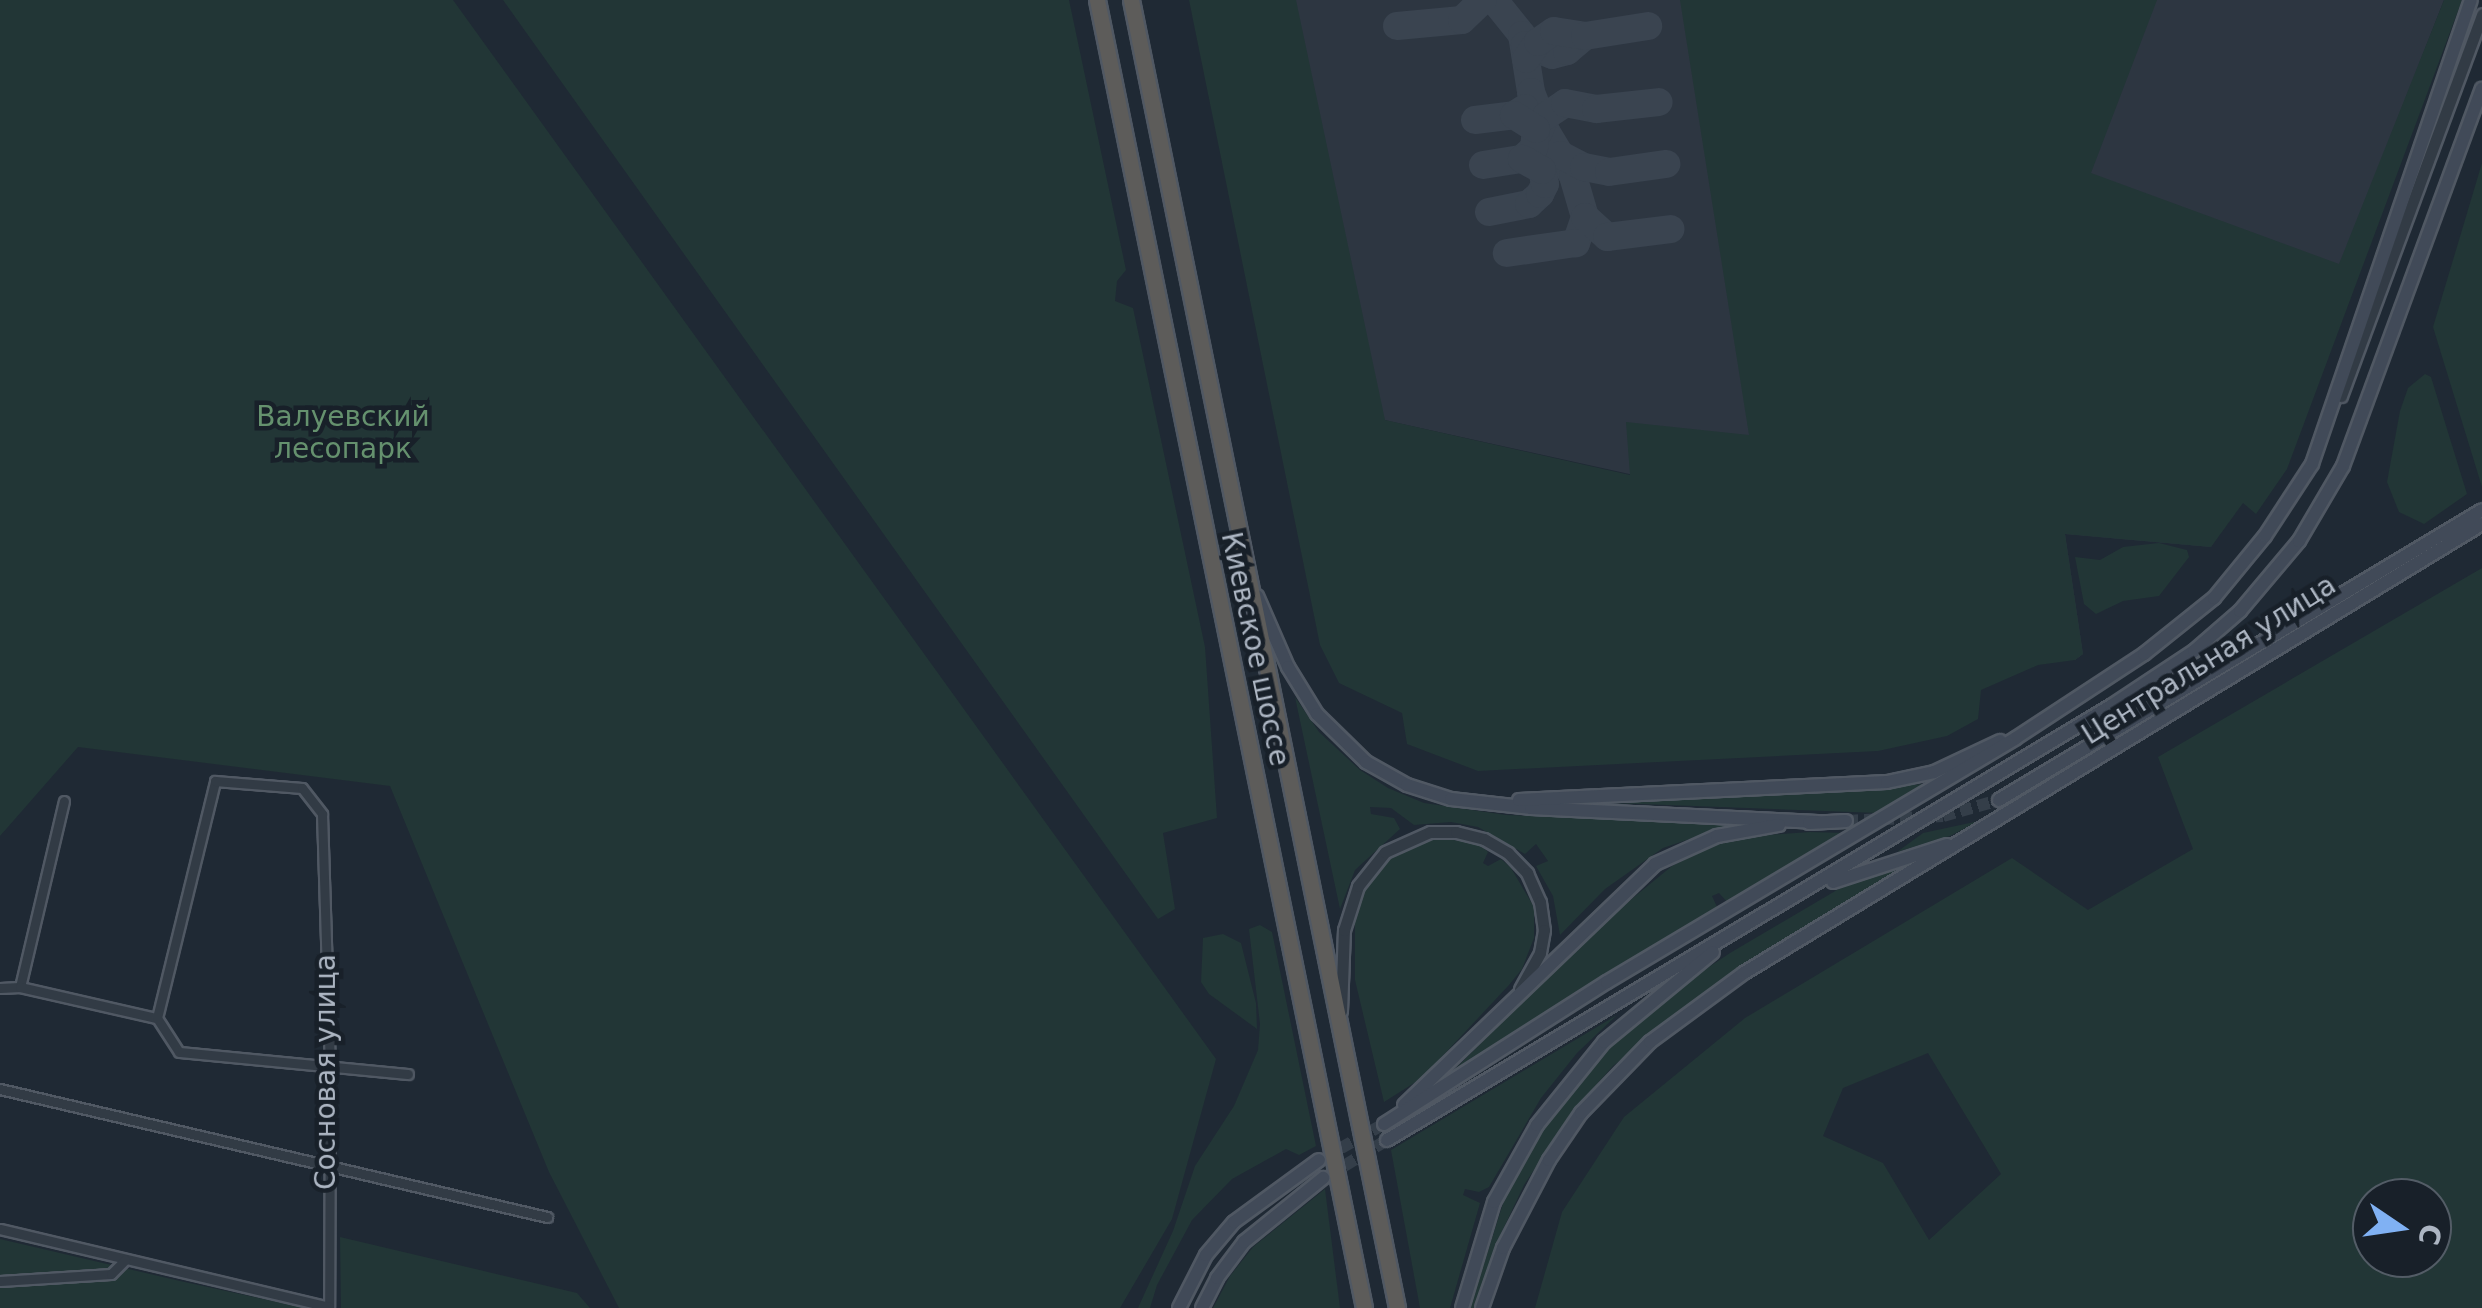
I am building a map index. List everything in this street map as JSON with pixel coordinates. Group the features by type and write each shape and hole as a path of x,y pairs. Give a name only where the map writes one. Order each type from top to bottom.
{"highway":[{"name":"Киевское шоссе","path":"1098,0 1364,1308"},
{"name":"Киевское шоссе","path":"1131,0 1397,1308"}],"main road":[{"path":"1846,821 1736,831 1655,864 1384,1124 1606,982 1922,797 2031,728 2144,654 2214,598 2274,524 2312,464 2472,0"},
{"path":"1387,1140 2172,667 2240,611 2316,516 2351,448 2482,89"},
{"name":"Центральная улица","path":"1999,800 2482,510"},
{"name":"Центральная улица","path":"1964,840 2482,524"},
{"path":"1245,570 1300,690 1332,732 1366,762 1397,780 1472,802 1818,822"},
{"path":"1472,802 1887,782 1942,769 2031,728"},
{"path":"1799,895 1964,840"},
{"path":"1482,1308 1502,1248 1548,1160 1581,1112 1616,1074 1650,1042 1744,973 1964,840"},
{"path":"1462,1308 1478,1244 1494,1202 1544,1115 1573,1076 1625,1022 1741,928"},
{"path":"1179,1308 1206,1255 1234,1222 1319,1160"},
{"path":"1202,1308 1217,1278 1244,1242 1323,1178"}],"street":[{"path":"2312,464 2378,299 2482,14"},
{"name":"Сосновая улица","path":"157,1018 215,781 302,788 322,814 330,1068 326,1162 329,1307"},
{"path":"20,988 64,801"},
{"path":"1341,1026 1344,930 1358,886 1384,852 1430,832 1456,832 1489,841 1518,862 1533,884 1544,934 1536,962 1517,994"},
{"path":"0,988 20,988 157,1018 179,1052 408,1074"},
{"path":"0,1088 547,1216"},
{"path":"0,1229 329,1307"},
{"path":"0,1281 111,1274 125,1260"}],"shaded area":[{"path":"1295,0 2444,0 2260,472 2211,547 2065,534 2083,654 2075,660 1729,496 1384,420"}],"green space":[{"name":"Валуевский лесопарк","path":"0,0 453,0 1216,1059 1172,1219 1120,1308 619,1308 549,1172 390,786 78,747 0,836"},
{"path":"503,0 1069,0 1126,270 1117,281 1115,301 1133,308 1205,647 1217,818 1163,833 1175,909 1158,919"},
{"path":"1189,0 1296,0 1385,420 1630,475 1626,422 1749,435 1680,0 2157,0 2091,173 2339,264 2444,0 2462,0 2287,469 2256,514 2243,503 2211,547 2065,534 2083,654 2075,660 2038,665 1981,690 1978,719 1947,736 1878,751 1478,771 1407,744 1402,713 1339,683 1320,645"},
{"path":"2482,163 2482,487 2433,327"},
{"path":"2425,374 2431,377 2467,494 2424,524 2399,512 2387,482 2408,388"},
{"path":"2159,543 2187,550 2189,557 2159,596 2123,601 2096,614 2084,604 2075,557 2100,560 2123,547"},
{"path":"2482,568 2482,1308 1535,1308 1562,1212 1624,1117 1745,1018 2012,858 2088,910 2193,849 2158,757","holes":["1928,1053 2001,1174 1929,1240 1883,1163 1823,1136 1843,1088"]},
{"path":"1295,697 1319,732 1360,770 1388,788 1424,803 1506,815 1719,823 1725,827 1663,848 1605,889 1560,935 1553,896 1536,866 1548,861 1536,844 1525,854 1478,827 1451,822 1414,825 1391,808 1370,807 1371,814 1394,818 1400,829 1355,870 1340,909"},
{"path":"1924,784 1878,813 1614,803 1886,787"},
{"path":"1979,821 1950,836 1897,852 1923,833"},
{"path":"1845,833 1728,903 1719,893 1712,896 1718,909 1452,1072 1600,925 1672,866 1714,845 1750,836"},
{"path":"1437,838 1478,843 1488,852 1483,863 1488,866 1501,859 1511,868 1534,907 1534,938 1522,969 1509,985 1422,1078 1384,1102 1355,980 1355,915 1367,885 1389,857"},
{"path":"1926,856 1720,980 1613,1066 1571,1113 1524,1185 1497,1242 1476,1308 1470,1308 1507,1191 1540,1130 1592,1062 1661,999 1730,953 1859,877"},
{"path":"1260,925 1272,932 1316,1146 1299,1155 1286,1149 1232,1179 1192,1220 1157,1285 1150,1308 1138,1308 1173,1231 1195,1166 1234,1106 1258,1050 1260,1024 1249,929"},
{"path":"1223,934 1241,943 1256,1003 1257,1029 1209,994 1201,982 1203,938"},
{"path":"1617,1015 1577,1053 1541,1098 1489,1187 1479,1192 1465,1189 1463,1195 1480,1203 1450,1308 1420,1308 1391,1150"},
{"path":"1325,1189 1340,1308 1213,1308 1230,1276 1253,1247"},
{"path":"340,1237 577,1293 590,1308 341,1308"},
{"path":"0,1239 180,1281 305,1308 0,1308"}],"taxiway":[{"path":"1397,26 1462,20 1483,0"},
{"path":"1494,0 1522,35 1531,92 1547,133 1573,176 1585,217 1576,243 1507,253"},
{"path":"1526,59 1538,42 1554,31 1585,36 1648,26"},
{"path":"1525,45 1552,55 1567,51 1585,36"},
{"path":"1538,133 1546,116 1565,103 1596,109 1659,102"},
{"path":"1475,120 1514,115 1525,108"},
{"path":"1483,165 1522,159 1534,148 1536,129 1514,115"},
{"path":"1561,155 1584,167 1609,172 1666,164"},
{"path":"1489,212 1529,204 1540,194 1545,184 1542,170 1522,159"},
{"path":"1585,217 1607,237 1671,229"}],"tunnel":[{"path":"1846,821 1943,816 1999,800"},
{"path":"1325,1157 1384,1124"},
{"path":"1329,1175 1387,1140"}]}
